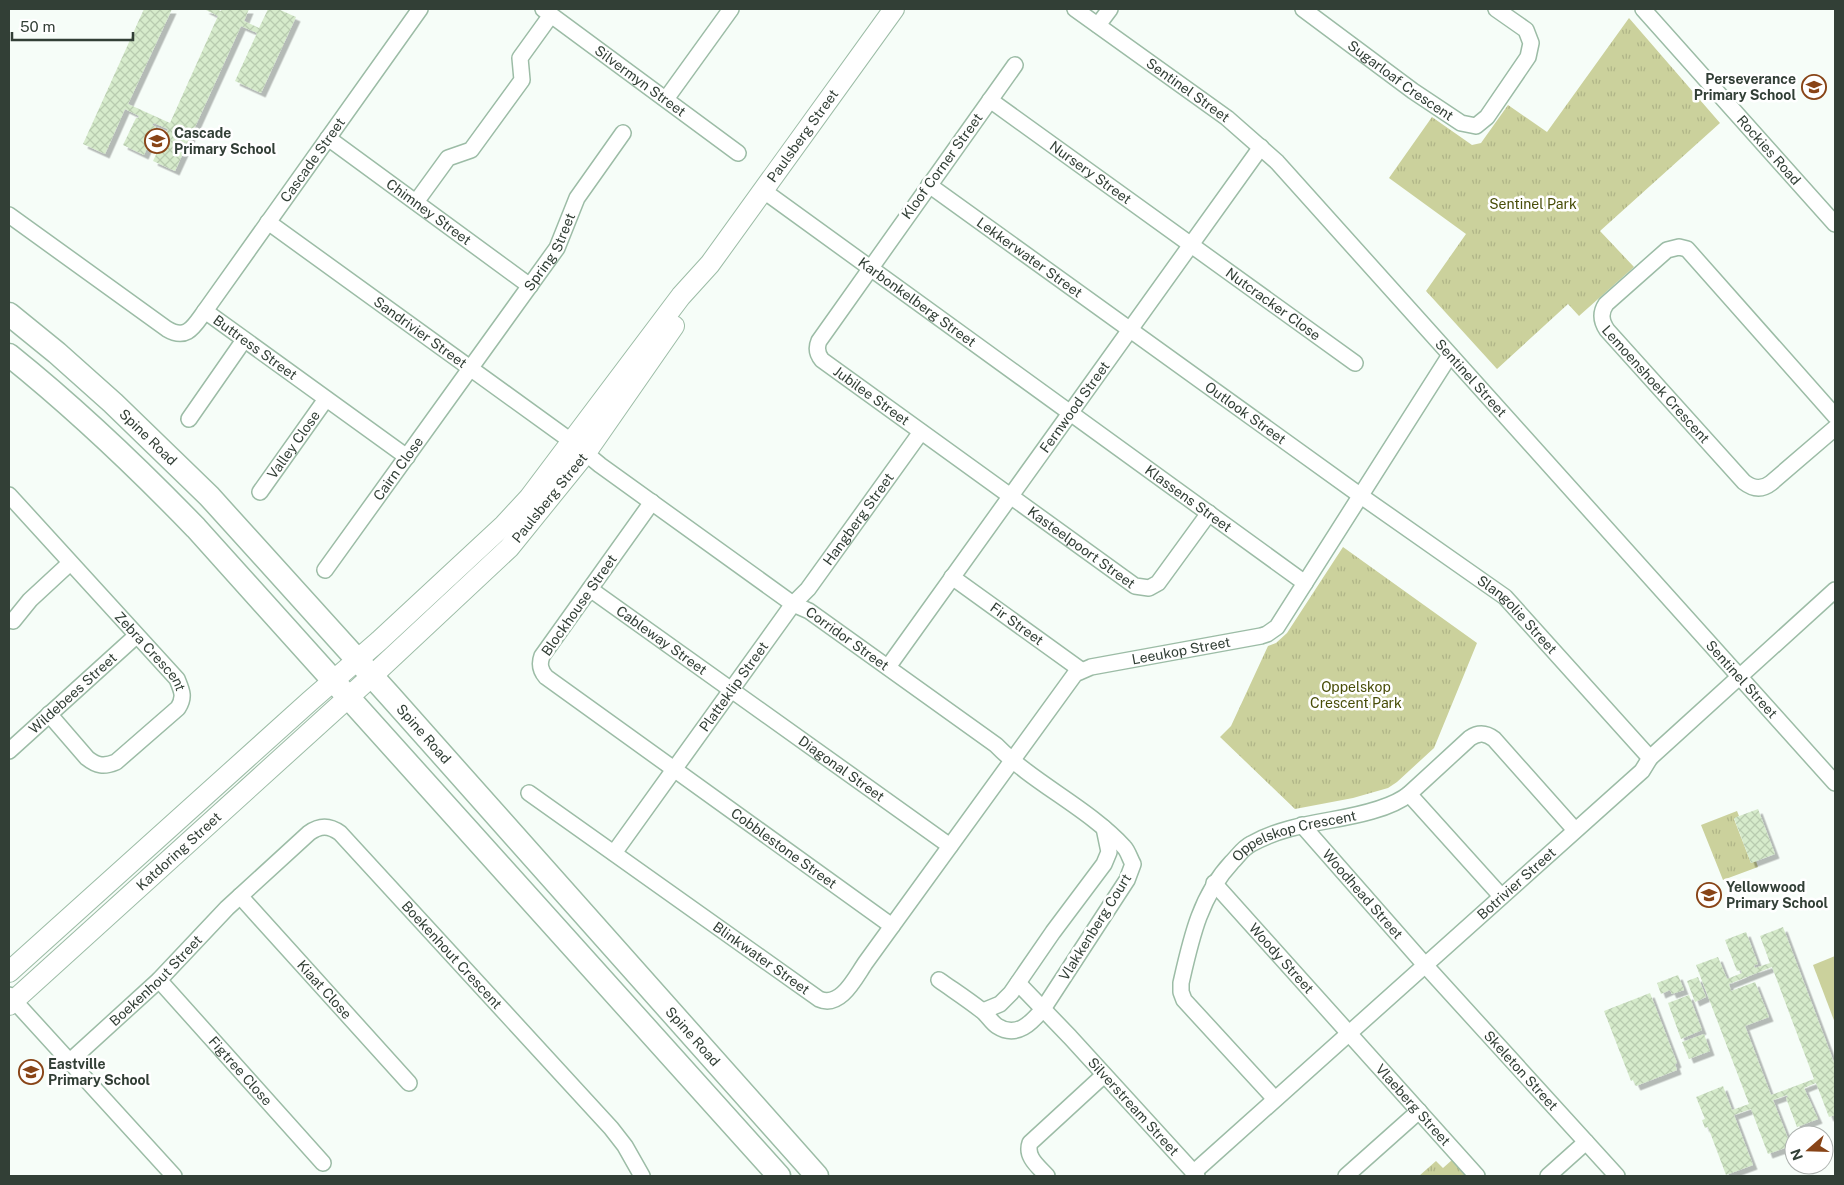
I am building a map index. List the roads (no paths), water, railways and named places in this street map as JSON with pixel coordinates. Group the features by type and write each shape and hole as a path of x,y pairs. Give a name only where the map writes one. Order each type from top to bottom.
{"main road":[{"name":"Spine Road","path":"9,314 57,353 164,451 209,496 365,668 817,1176"},
{"path":"9,355 105,438 196,528 779,1176"}],"street":[{"name":"Cascade Street","path":"205,311 420,9"},
{"name":"Paulsberg Street","path":"349,698 365,668 504,526 578,447 680,296 710,264 894,9"},
{"name":"Sentinel Street","path":"1075,9 1227,118 1262,147 1835,783"},
{"path":"1098,25 1110,9"},
{"name":"Sugarloaf Crescent","path":"1302,9 1413,91 1461,123 1476,126 1487,117 1528,57 1532,43 1526,30 1496,9"},
{"name":"Rockies Road","path":"1643,9 1835,224"},
{"path":"416,202 448,158 471,150 522,80 520,58 547,12"},
{"name":"Silvermyn Street","path":"547,12 738,153"},
{"path":"666,100 723,12"},
{"name":"Kloof Corner Street","path":"870,268 1015,64"},
{"name":"Nursery Street","path":"990,100 1191,246"},
{"name":"Spring Street","path":"472,368 557,248 578,198 623,133"},
{"name":"Chimney Street","path":"328,138 530,286"},
{"name":"Fernwood Street","path":"888,667 1262,147"},
{"name":"Lekkerwater Street","path":"929,185 1130,329"},
{"name":"Karbonkelberg Street","path":"764,191 1071,412"},
{"name":"Buttress Street","path":"9,215 172,332 189,331 205,311 407,457"},
{"name":"Sandrivier Street","path":"268,222 472,368 578,447"},
{"name":"Nutcracker Close","path":"1191,246 1355,363"},
{"name":"Lemoenshoek Crescent","path":"1835,416 1687,249 1679,247 1668,250 1603,308 1602,320 1607,330 1744,482 1752,487 1761,488 1771,483 1835,428"},
{"name":"Jubilee Street","path":"870,268 819,341 818,356 1010,496"},
{"name":"Outlook Street","path":"1130,329 1361,496"},
{"path":"189,419 244,340"},
{"name":"Leeukop Street","path":"1081,670 1267,634 1277,627 1450,354"},
{"name":"Cairn Close","path":"325,570 472,368"},
{"name":"Valley Close","path":"260,492 326,399"},
{"name":"Klassens Street","path":"1071,412 1305,583"},
{"name":"Hangberg Street","path":"793,604 808,590 921,432"},
{"name":"Corridor Street","path":"578,447 793,604 809,610 996,745 1012,761 1104,828"},
{"name":"Zebra Crescent","path":"9,494 177,679 183,694 178,708 116,762 108,766 94,764 87,758 50,714"},
{"name":"Kasteelpoort Street","path":"1010,496 1140,588 1149,588 1158,583 1210,513"},
{"name":"Slangolie Street","path":"1361,496 1506,597 1650,758"},
{"name":"Blockhouse Street","path":"652,502 542,656 540,666 546,677 675,770"},
{"path":"13,620 30,600 70,563"},
{"name":"Fir Street","path":"952,577 1081,670"},
{"name":"Cableway Street","path":"590,589 732,690"},
{"name":"Botrivier Street","path":"1195,1174 1275,1099 1642,771 1650,758 1835,590"},
{"name":"Platteklip Street","path":"675,770 793,604"},
{"name":"Wildebees Street","path":"9,751 136,636"},
{"name":"Paulsberg Street","path":"333,681 365,668"},
{"path":"892,926 1070,680 1081,670"},
{"name":"Katdoring Street","path":"9,972 333,681"},
{"name":"Diagonal Street","path":"732,690 950,846"},
{"name":"Katdoring Street","path":"10,1000 349,698"},
{"name":"Oppelskop Crescent","path":"1275,1099 1184,1000 1180,992 1194,926 1207,895 1222,872 1249,845 1287,829 1360,814 1398,802 1470,738 1483,733 1494,739 1575,830"},
{"path":"614,853 675,770"},
{"name":"Cobblestone Street","path":"675,770 892,926"},
{"name":"Blinkwater Street","path":"529,793 823,1001 832,1001 841,996 892,926"},
{"path":"1409,794 1501,896"},
{"name":"Woodhead Street","path":"1302,825 1425,965"},
{"name":"Boekenhout Crescent","path":"240,896 316,828 325,826 333,828 340,833 610,1128 625,1146 642,1176"},
{"name":"Vlakkenberg Court","path":"1104,828 1125,847 1133,864 1127,880 1032,1023 1022,1029 1011,1030 998,1026 983,1011 1000,1004 1018,983 1104,864 1108,852 1104,828"},
{"name":"Woody Street","path":"1214,883 1349,1033"},
{"name":"Boekenhout Street","path":"69,1062 159,980 240,896"},
{"name":"Kiaat Close","path":"240,896 409,1083"},
{"name":"Skeleton Street","path":"1425,965 1617,1176"},
{"name":"Figtree Close","path":"159,980 323,1164"},
{"path":"939,980 983,1011"},
{"path":"1018,983 1043,1009"},
{"path":"10,1000 174,1176"},
{"name":"Silverstream Street","path":"1043,1009 1195,1174"},
{"name":"Vlaeberg Street","path":"1349,1033 1477,1176"},
{"path":"1047,1176 1030,1155 1030,1143 1104,1075"},
{"path":"1346,1176 1419,1111"},
{"path":"1548,1176 1586,1142"}],"place":[{"name":"Perseverance Primary School","path":"1814,87"},
{"name":"Cascade Primary School","path":"157,141"},
{"name":"Yellowwood Primary School","path":"1709,895"},
{"name":"Eastville Primary School","path":"31,1072"}],"park label":[{"name":"Sentinel Park","path":"1533,204"},
{"name":"Oppelskop Crescent Park","path":"1356,696"}]}
